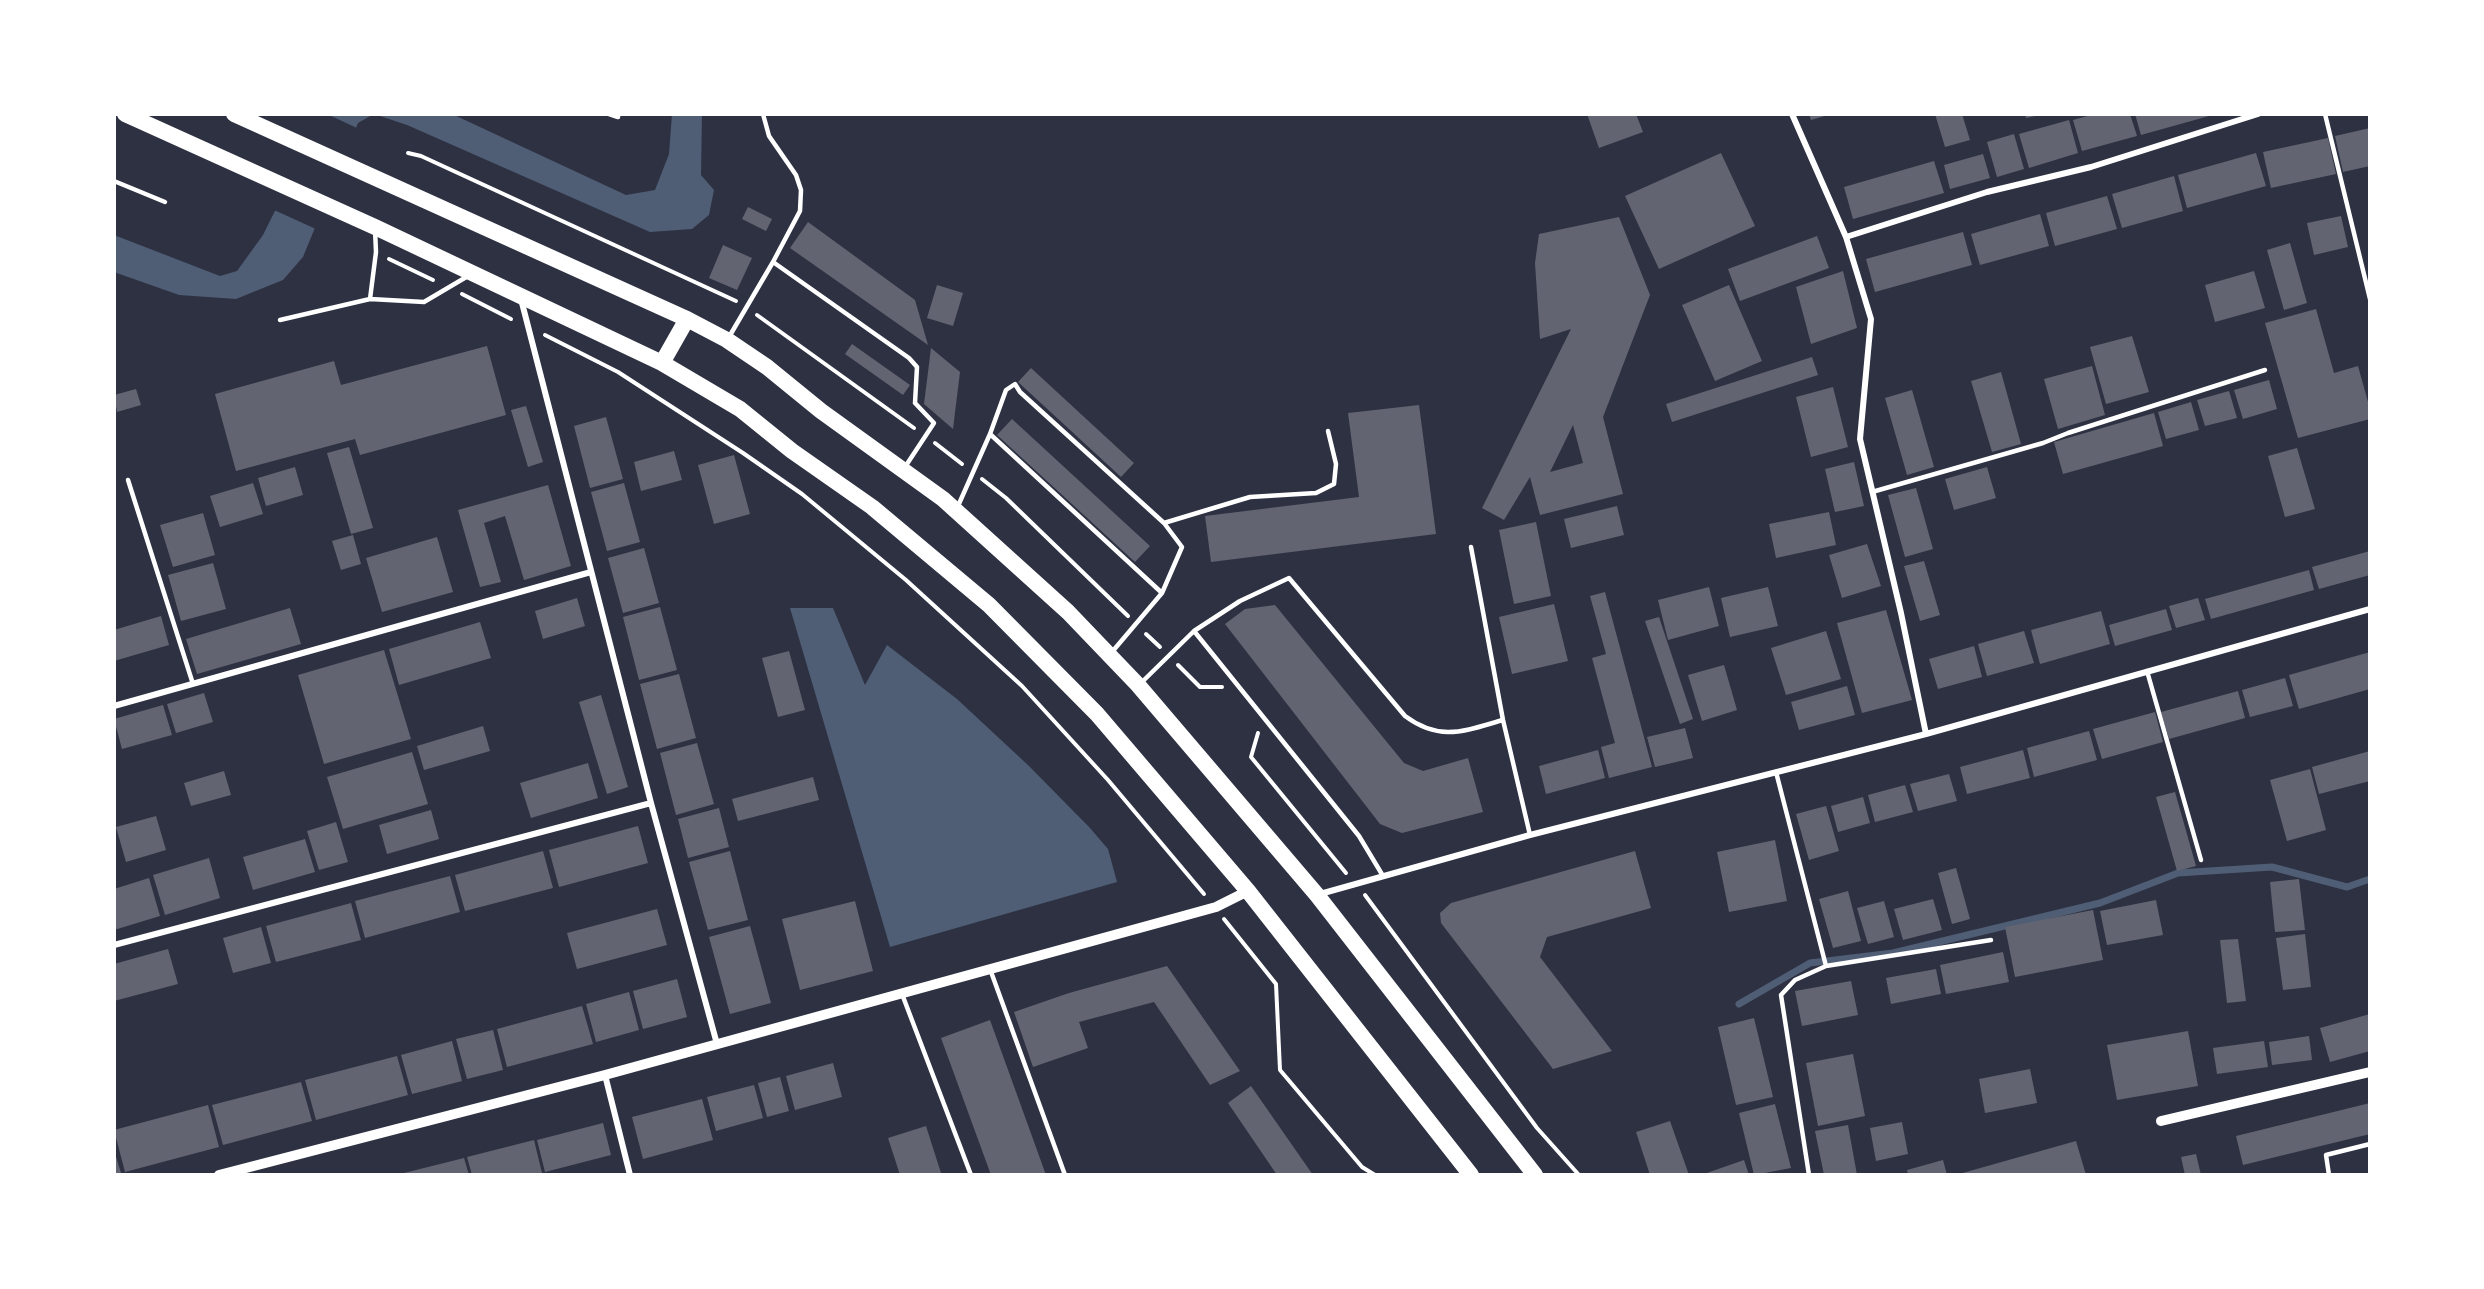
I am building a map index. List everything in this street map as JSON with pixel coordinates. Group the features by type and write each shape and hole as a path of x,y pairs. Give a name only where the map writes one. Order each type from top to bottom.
{"highway":[{"path":"125,114 375,227 662,363 740,409 792,451 872,507 989,605 1097,714 1248,891 1471,1175"},
{"path":"243,116 726,340 767,367 821,411 903,469 956,511 1051,596 1138,685 1317,895 1535,1175"},
{"path":"662,363 687,320"},
{"path":"1450,1149 1453,1175"},
{"path":"1520,1158 1540,1175"}],"street":[{"path":"1792,114 1846,237 1870,319 1860,439 1926,734"},
{"path":"1846,237 1987,192 2091,167 2258,114"},
{"path":"520,295 651,803 717,1044"},
{"path":"114,706 591,572"},
{"path":"1317,895 1530,835 1926,734 2370,609"},
{"path":"114,945 651,803"},
{"path":"219,1175 605,1075 902,994 1216,907 1248,891"},
{"path":"2161,1120 2370,1072"},
{"path":"605,1075 630,1175"}],"lane":[{"path":"609,114 618,117 618,114"},
{"path":"726,340 800,212 801,190 796,175 769,136 764,114"},
{"path":"2325,114 2370,299"},
{"path":"114,181 165,202"},
{"path":"369,298 376,252 375,227"},
{"path":"773,262 909,358 917,367 915,403 934,423 903,469"},
{"path":"280,320 369,298 424,302 473,273"},
{"path":"1872,492 2043,443 2067,433 2265,370"},
{"path":"956,511 990,434 1006,390 1015,384 1020,392 1164,523 1182,547 1162,594 1110,655"},
{"path":"1164,523 1250,497 1316,493 1334,484 1336,464 1329,431"},
{"path":"990,434 1162,594"},
{"path":"128,480 193,684"},
{"path":"1472,547 1503,720 1530,835"},
{"path":"1138,685 1194,631 1240,601 1289,578 1405,716 1418,725 1446,733 1460,732 1503,720"},
{"path":"1194,631 1346,819 1383,876"},
{"path":"2147,671 2200,860"},
{"path":"1776,772 1826,966"},
{"path":"1809,1175 1781,995 1795,980 1826,966 1991,940"},
{"path":"990,969 1065,1175"},
{"path":"902,994 970,1175"},
{"path":"2329,1175 2326,1155 2370,1144"}],"path":[{"path":"376,252 618,372 743,453 802,494 906,580 1022,686 1108,780 1216,907 1276,984 1280,1070 1362,1167 1374,1175"}],"water":[{"path":"323,114 374,114 358,123 303,257 283,280 236,299 179,295 114,272 114,235 220,276 237,271 263,235"},
{"path":"374,114 452,114 626,195 655,190 669,154 672,114 702,114 701,175 714,190 709,215 692,229 650,232 407,125"},
{"path":"790,608 833,608 865,685 887,645 957,699 1029,766 1090,828 1108,849 1117,882 890,947"}],"pier":[{"path":"319,114 327,114 359,129 318,230 272,209"}],"building":[{"path":"1587,114 1636,114 1643,132 1599,148"},
{"path":"1809,114 1828,114 1828,115 1811,120"},
{"path":"1935,114 1962,114 1970,140 1945,147"},
{"path":"2025,114 2039,114 2040,115 2026,118"},
{"path":"2095,114 2130,114 2137,136 2082,151 2073,120"},
{"path":"2135,114 2209,114 2209,116 2141,135"},
{"path":"2069,120 2078,153 2029,168 2019,134"},
{"path":"2370,128 2370,166 2343,172 2335,136"},
{"path":"2014,134 2024,169 1997,177 1987,142"},
{"path":"2328,138 2336,174 2271,188 2263,152"},
{"path":"1721,153 1755,226 1659,269 1625,196"},
{"path":"2256,153 2266,186 2187,208 2178,175"},
{"path":"1983,154 1990,178 1950,189 1944,165"},
{"path":"1934,161 1944,193 1853,219 1844,187"},
{"path":"2174,176 2183,211 2122,228 2112,194"},
{"path":"2107,196 2117,229 2055,246 2046,213"},
{"path":"748,207 772,219 766,231 742,219"},
{"path":"2040,214 2049,246 1980,265 1971,234"},
{"path":"2341,216 2348,247 2314,255 2307,223"},
{"path":"1619,217 1650,295 1603,417 1623,494 1540,515 1530,477 1504,520 1482,508 1571,329 1540,339 1535,263 1539,234","holes":["1573,425 1583,463 1550,472"]},
{"path":"808,222 915,300 928,345 790,248"},
{"path":"1963,232 1972,265 1875,292 1866,259"},
{"path":"1817,236 1829,268 1740,301 1728,269"},
{"path":"2290,243 2307,303 2284,310 2267,250"},
{"path":"723,245 752,258 737,290 709,278"},
{"path":"1843,271 1857,328 1811,344 1796,287"},
{"path":"2254,271 2265,308 2215,322 2205,285"},
{"path":"937,285 963,293 953,326 927,318"},
{"path":"1729,285 1762,361 1715,381 1682,305"},
{"path":"2316,309 2334,373 2358,366 2370,409 2370,419 2298,438 2265,323"},
{"path":"2132,336 2149,392 2106,404 2090,347"},
{"path":"852,344 910,385 903,395 845,354"},
{"path":"487,346 506,415 360,455 355,439 236,471 215,394 334,361 341,385"},
{"path":"931,348 960,372 953,429 924,404"},
{"path":"1812,357 1818,375 1672,422 1666,404"},
{"path":"2092,366 2105,415 2058,429 2044,379"},
{"path":"1031,368 1134,463 1121,477 1018,382"},
{"path":"2001,372 2021,444 1992,452 1971,381"},
{"path":"2269,380 2277,409 2243,419 2234,390"},
{"path":"1833,387 1848,447 1811,457 1796,397"},
{"path":"136,389 141,405 117,412 114,395"},
{"path":"1912,390 1934,467 1907,475 1885,398"},
{"path":"2229,391 2237,418 2205,426 2197,400"},
{"path":"2191,402 2199,430 2166,439 2158,412"},
{"path":"1419,405 1436,534 1211,562 1205,516 1359,497 1348,413"},
{"path":"526,406 543,462 528,467 511,410"},
{"path":"2154,413 2163,446 2063,474 2054,442"},
{"path":"606,417 623,479 590,488 574,426"},
{"path":"1012,419 1150,546 1135,562 997,435"},
{"path":"349,447 373,528 351,534 327,453"},
{"path":"2297,448 2315,509 2285,517 2268,456"},
{"path":"674,451 682,480 641,491 634,462"},
{"path":"734,455 750,514 714,524 698,465"},
{"path":"1854,462 1864,506 1835,512 1825,469"},
{"path":"295,467 303,495 266,506 258,478"},
{"path":"1987,467 1996,498 1954,510 1945,479"},
{"path":"253,483 263,514 220,527 210,496"},
{"path":"624,483 640,542 607,551 591,492"},
{"path":"548,485 571,566 524,580 505,516 484,523 501,582 480,587 458,510"},
{"path":"1916,488 1933,549 1905,557 1888,495"},
{"path":"1617,506 1624,535 1571,548 1564,519"},
{"path":"1829,512 1836,545 1776,558 1769,524"},
{"path":"203,513 215,555 173,567 160,525"},
{"path":"1536,522 1551,596 1514,604 1499,530"},
{"path":"353,535 361,564 341,570 332,541"},
{"path":"437,537 453,592 382,612 366,558"},
{"path":"1867,544 1881,586 1842,598 1829,555"},
{"path":"644,548 659,603 623,613 608,558"},
{"path":"2370,551 2370,575 2319,589 2312,567"},
{"path":"1924,561 1940,615 1920,621 1904,566"},
{"path":"213,563 226,609 181,621 168,575"},
{"path":"2309,570 2314,590 2211,619 2205,599"},
{"path":"1709,587 1719,626 1668,640 1658,600"},
{"path":"1768,587 1778,626 1730,637 1721,598"},
{"path":"1605,592 1652,767 1609,778 1601,747 1615,743 1592,658 1606,654 1590,596"},
{"path":"577,598 585,626 543,639 535,611"},
{"path":"2198,598 2205,620 2176,628 2169,606"},
{"path":"1554,604 1568,661 1512,674 1499,617"},
{"path":"1275,605 1404,763 1423,771 1468,758 1483,812 1402,833 1380,824 1225,624 1245,609"},
{"path":"660,607 677,670 639,680 623,617"},
{"path":"290,608 301,644 197,674 186,639"},
{"path":"2166,609 2172,630 2115,646 2109,625"},
{"path":"1886,610 1912,700 1862,713 1837,623"},
{"path":"2101,611 2110,644 2040,664 2031,630"},
{"path":"161,616 169,645 114,661 114,630"},
{"path":"1659,617 1693,719 1680,724 1645,621"},
{"path":"480,622 491,658 399,685 389,649"},
{"path":"1826,631 1841,679 1786,695 1771,648"},
{"path":"2024,631 2034,663 1987,676 1978,644"},
{"path":"1974,646 1982,677 1938,689 1929,659"},
{"path":"384,650 411,739 324,764 298,675"},
{"path":"789,651 805,710 778,717 762,658"},
{"path":"2370,652 2370,689 2299,709 2289,675"},
{"path":"1724,665 1737,710 1702,721 1688,675"},
{"path":"679,674 696,738 657,749 640,684"},
{"path":"2285,678 2293,706 2250,717 2242,690"},
{"path":"1847,686 1855,715 1799,730 1791,702"},
{"path":"2238,691 2245,718 2169,739 2161,712"},
{"path":"204,693 213,722 176,733 167,704"},
{"path":"601,695 628,787 607,794 579,702"},
{"path":"163,705 172,735 122,749 114,719"},
{"path":"2155,712 2163,742 2102,759 2093,729"},
{"path":"483,726 490,751 424,770 417,746"},
{"path":"1685,728 1693,758 1655,767 1647,737"},
{"path":"2089,731 2097,760 2034,777 2027,748"},
{"path":"697,743 714,804 676,815 660,753"},
{"path":"1598,750 1605,778 1546,794 1539,766"},
{"path":"2023,750 2030,778 1967,794 1960,767"},
{"path":"2370,751 2370,781 2319,794 2312,767"},
{"path":"412,752 428,804 343,829 327,777"},
{"path":"588,763 598,798 531,818 520,783"},
{"path":"2310,769 2326,830 2287,841 2270,780"},
{"path":"224,771 231,795 191,806 184,783"},
{"path":"1949,774 1957,801 1918,811 1910,784"},
{"path":"813,777 819,800 738,821 732,799"},
{"path":"1905,785 1913,812 1875,822 1868,795"},
{"path":"2175,792 2196,866 2177,871 2156,797"},
{"path":"1863,797 1870,823 1838,832 1831,806"},
{"path":"1826,806 1839,851 1809,860 1796,814"},
{"path":"719,808 729,847 688,858 678,819"},
{"path":"431,810 439,839 387,854 379,825"},
{"path":"156,816 166,850 126,862 116,827"},
{"path":"336,822 348,862 319,870 307,831"},
{"path":"638,826 648,863 559,887 549,850"},
{"path":"305,839 315,872 253,890 243,857"},
{"path":"1775,840 1787,901 1729,912 1717,852"},
{"path":"543,851 553,888 465,911 455,875"},
{"path":"730,851 748,920 708,930 689,862"},
{"path":"1635,851 1651,908 1547,937 1540,957 1612,1051 1553,1069 1441,923 1440,913 1451,903"},
{"path":"209,858 220,898 165,915 153,875"},
{"path":"1956,868 1970,919 1952,924 1938,873"},
{"path":"450,876 460,912 365,938 355,901"},
{"path":"149,878 160,916 114,930 114,889"},
{"path":"2299,879 2305,930 2275,932 2270,882"},
{"path":"1848,891 1861,941 1833,948 1819,899"},
{"path":"1933,899 1942,930 1903,940 1894,909"},
{"path":"2156,900 2163,935 2107,945 2100,911"},
{"path":"855,901 873,971 800,990 782,919"},
{"path":"1884,901 1894,937 1868,944 1857,908"},
{"path":"351,903 361,940 276,962 266,926"},
{"path":"657,909 667,945 577,969 567,933"},
{"path":"2093,910 2103,960 2015,977 2005,927"},
{"path":"750,926 771,1003 730,1014 709,937"},
{"path":"261,927 271,963 233,973 223,938"},
{"path":"2305,934 2311,987 2283,990 2276,938"},
{"path":"2238,939 2246,1001 2227,1003 2220,940"},
{"path":"168,949 178,984 114,1001 114,964"},
{"path":"2003,952 2009,982 1946,994 1940,965"},
{"path":"1167,966 1240,1071 1210,1085 1154,1002 1079,1022 1088,1048 1033,1067 1014,1012 1069,993"},
{"path":"1936,969 1941,994 1891,1004 1886,978"},
{"path":"677,979 687,1017 643,1029 633,991"},
{"path":"1851,981 1858,1015 1802,1026 1795,991"},
{"path":"629,992 639,1030 596,1042 586,1004"},
{"path":"582,1006 593,1044 507,1067 497,1029"},
{"path":"2370,1014 2370,1051 2330,1062 2320,1028"},
{"path":"1754,1018 1773,1097 1736,1105 1718,1027"},
{"path":"990,1020 1046,1175 991,1175 941,1038"},
{"path":"493,1030 503,1070 467,1079 456,1039"},
{"path":"2188,1031 2198,1086 2117,1100 2107,1045"},
{"path":"2309,1036 2312,1060 2272,1065 2269,1042"},
{"path":"452,1041 462,1081 412,1094 401,1055"},
{"path":"2264,1041 2268,1067 2217,1074 2213,1048"},
{"path":"1853,1054 1865,1116 1818,1126 1806,1063"},
{"path":"397,1056 408,1095 316,1120 305,1080"},
{"path":"833,1063 842,1097 795,1110 786,1076"},
{"path":"2030,1069 2037,1103 1985,1113 1979,1079"},
{"path":"780,1077 789,1111 767,1117 758,1083"},
{"path":"301,1082 312,1121 223,1145 212,1105"},
{"path":"754,1085 763,1118 716,1131 707,1097"},
{"path":"1251,1086 1313,1175 1277,1175 1228,1103"},
{"path":"702,1099 713,1140 643,1159 632,1117"},
{"path":"2370,1103 2370,1134 2243,1165 2236,1136"},
{"path":"1775,1104 1791,1168 1754,1175 1739,1113"},
{"path":"208,1105 219,1147 125,1172 114,1130"},
{"path":"1670,1121 1689,1175 1650,1175 1636,1132"},
{"path":"1902,1122 1908,1154 1876,1161 1870,1128"},
{"path":"603,1123 611,1155 545,1172 537,1140"},
{"path":"1848,1125 1857,1175 1824,1175 1815,1131"},
{"path":"926,1126 941,1173 900,1175 888,1138"},
{"path":"534,1140 542,1173 472,1175 467,1157"},
{"path":"2076,1141 2086,1175 1959,1175 1959,1174"},
{"path":"114,1150 121,1173 114,1175"},
{"path":"2196,1154 2201,1175 2185,1175 2181,1157"},
{"path":"464,1158 469,1175 400,1175 400,1174"},
{"path":"1744,1160 1749,1175 1701,1175"},
{"path":"1943,1160 1947,1175 1908,1175 1907,1170"}],"waterway":[{"path":"1739,1004 1810,963 1893,953 2100,903 2178,873 2272,867 2347,887 2370,879"}]}
